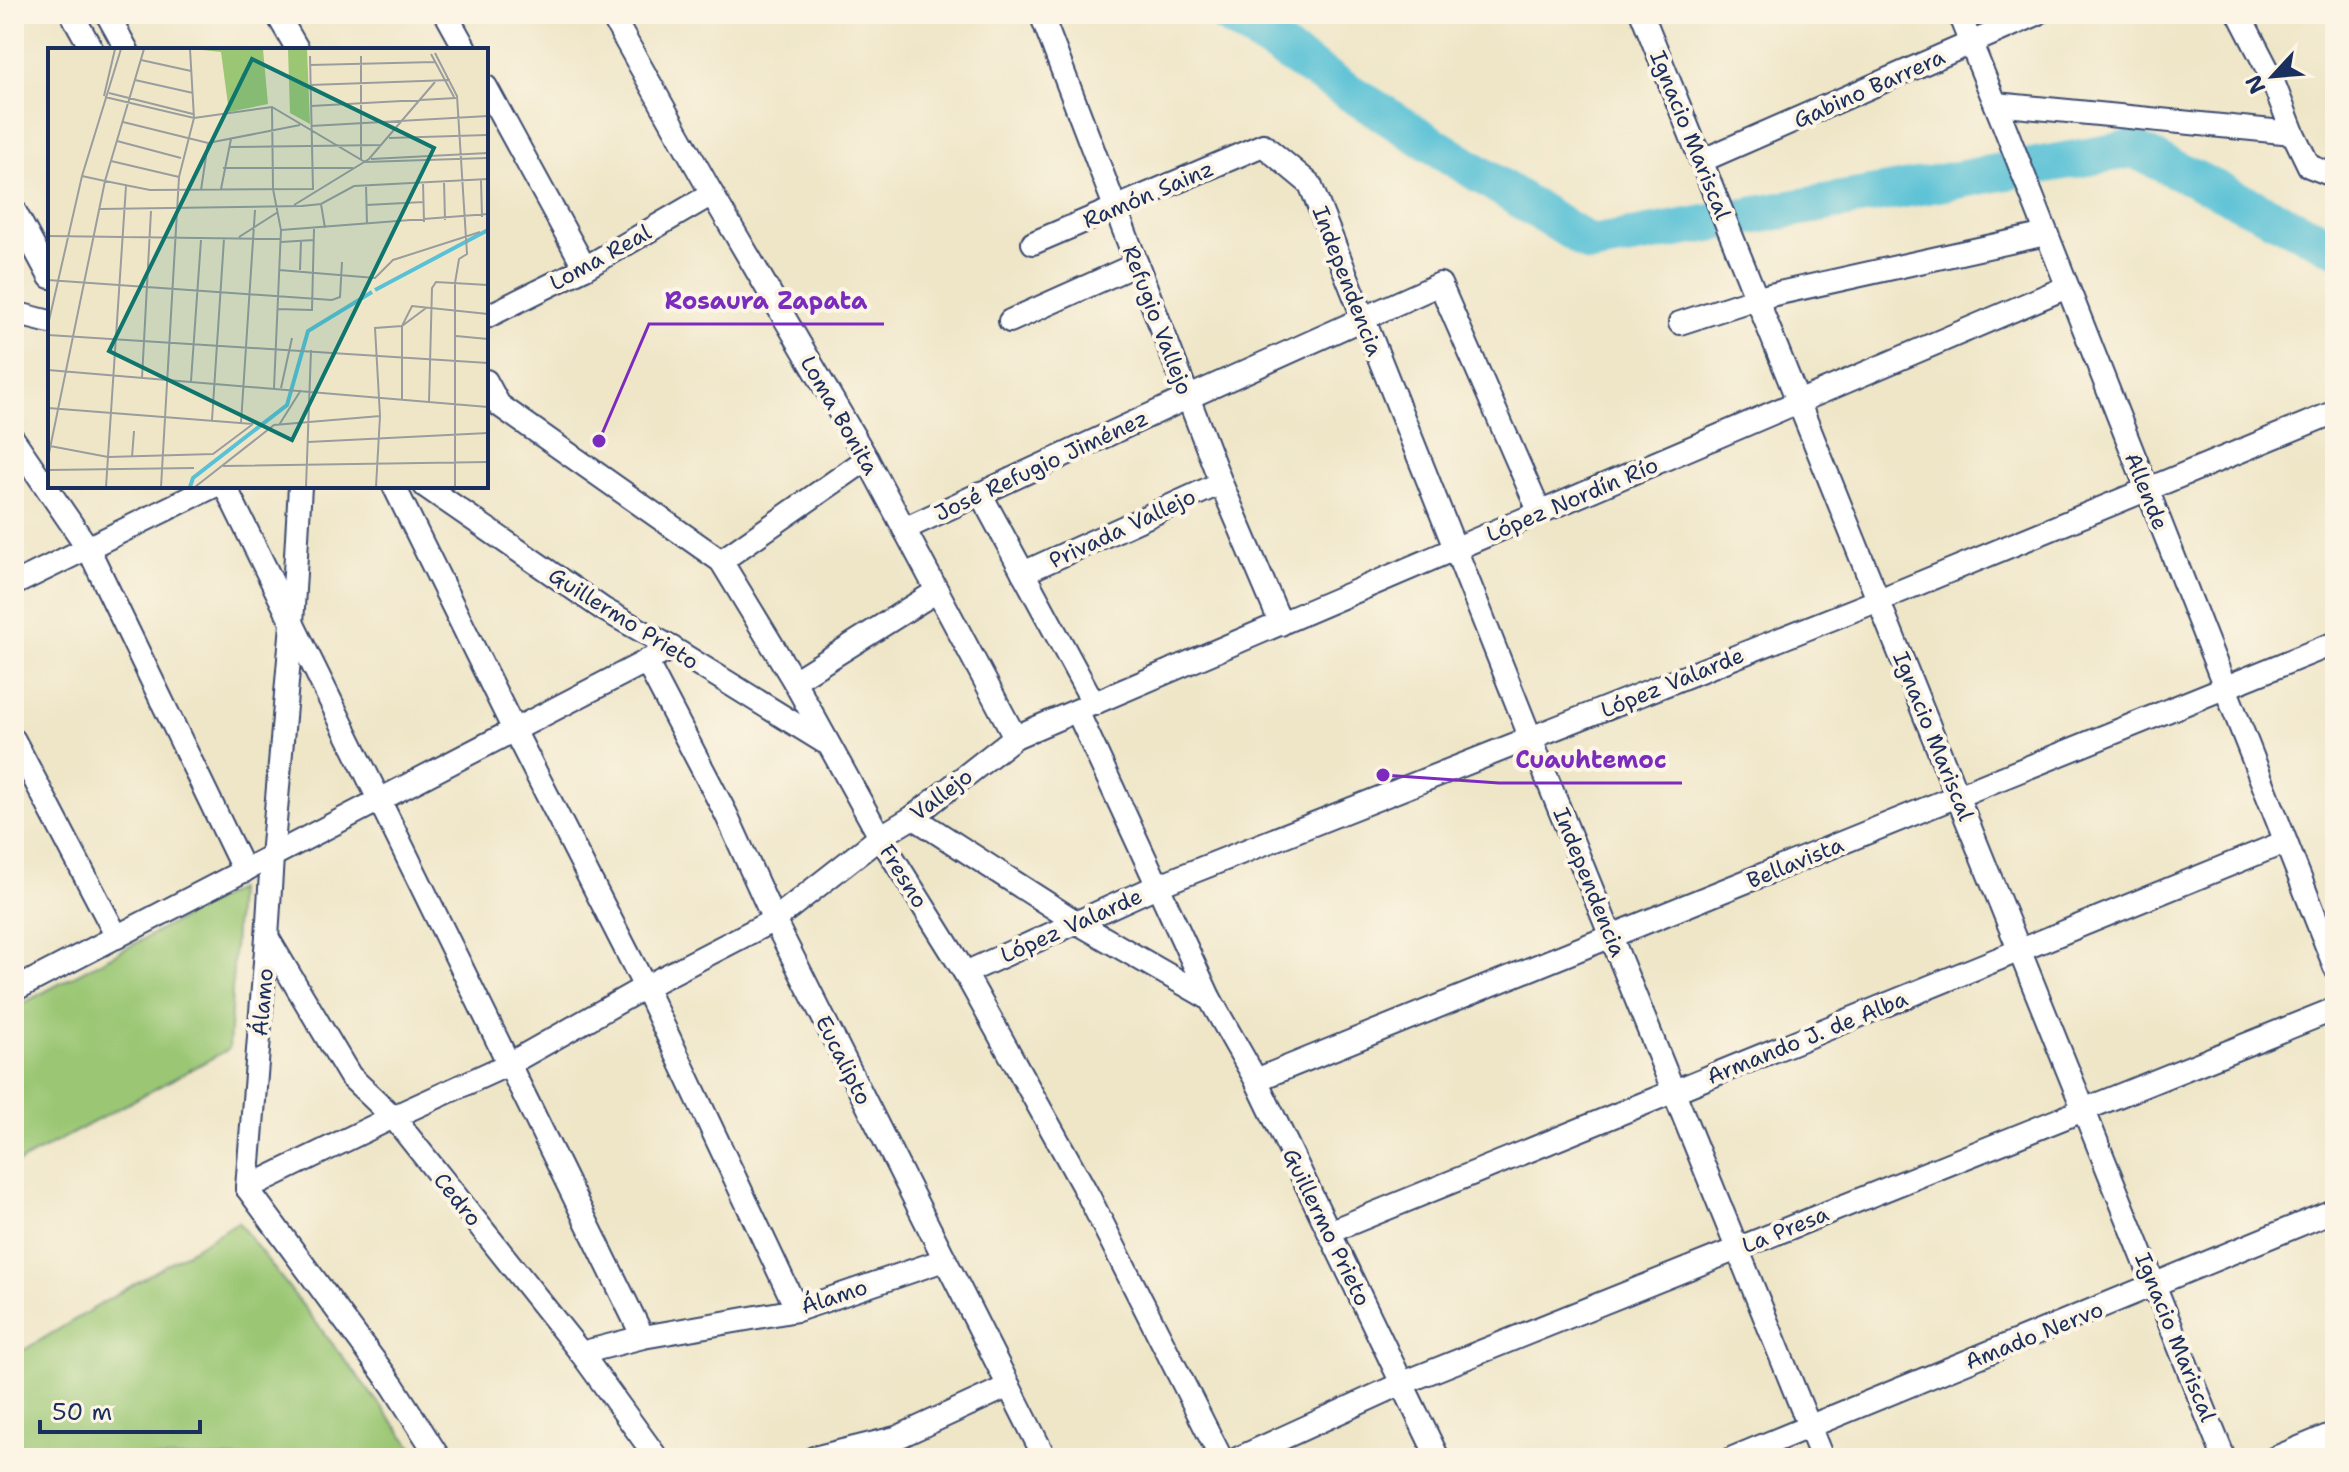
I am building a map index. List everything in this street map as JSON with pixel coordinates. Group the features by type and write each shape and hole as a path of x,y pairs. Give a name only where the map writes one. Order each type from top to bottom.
{"street":[{"path":"72,14 91,48"},
{"path":"107,14 126,48"},
{"path":"277,14 297,48"},
{"path":"446,14 465,48"},
{"name":"Loma Bonita","path":"611,14 867,459 1015,737"},
{"name":"Refugio Vallejo","path":"1041,14 1187,398 1281,624"},
{"name":"Ignacio Mariscal","path":"1642,14 2224,1458"},
{"name":"Allende","path":"1959,14 2335,967"},
{"name":"Gabino Barrera","path":"1704,170 2037,14"},
{"path":"2239,14 2270,74 2309,166 2335,176"},
{"path":"488,91 585,268"},
{"path":"1999,112 2293,133"},
{"name":"Ramón Sainz","path":"1033,243 1263,145"},
{"name":"Independencia","path":"1263,145 1310,184 1822,1458"},
{"name":"Loma Real","path":"488,316 585,268 712,194"},
{"path":"14,210 48,273"},
{"path":"1680,323 1754,291 2043,226"},
{"path":"1010,321 1137,264"},
{"name":"José Refugio Jiménez","path":"904,529 1440,284 1540,513"},
{"name":"López Nordín Río","path":"1085,708 2067,287"},
{"path":"14,313 48,322"},
{"name":"Fresno","path":"488,385 499,405 721,561 794,681 880,837 965,973 1089,1197 1221,1458"},
{"name":"López Valarde","path":"965,973 1157,886 1879,600 2335,412"},
{"path":"14,440 88,548 244,871"},
{"path":"721,561 867,459"},
{"name":"Privada Vallejo","path":"1023,573 1221,483"},
{"path":"14,584 210,488"},
{"path":"226,488 643,1337"},
{"name":"Álamo","path":"247,1188 300,488"},
{"path":"395,488 645,987 797,1310"},
{"name":"Guillermo Prieto","path":"428,488 603,609 827,743"},
{"name":"Guillermo Prieto","path":"980,493 1023,573 1085,708 1157,886 1210,999 1256,1080 1438,1458"},
{"path":"794,681 937,591"},
{"name":"Bellavista","path":"1256,1080 2335,643"},
{"path":"14,990 672,648"},
{"name":"Eucalipto","path":"646,661 726,814 774,920 1045,1458"},
{"name":"Vallejo","path":"247,1188 509,1064 645,987 774,920 1015,737 1085,708"},
{"path":"14,740 117,937"},
{"path":"913,817 1076,922 1210,999"},
{"name":"Armando J. de Alba","path":"1329,1232 2285,842"},
{"name":"Cedro","path":"267,937 350,1076 393,1117 581,1353 657,1458"},
{"name":"La Presa","path":"1239,1458 1403,1383 2335,1009"},
{"path":"247,1188 393,1386 439,1458"},
{"name":"Amado Nervo","path":"1733,1458 2335,1210"},
{"name":"Álamo","path":"581,1353 643,1337 797,1310 944,1260"},
{"path":"814,1458 896,1438 1009,1386"},
{"path":"2275,1458 2335,1433"}],"green space":[{"path":"237,889 229,1049 14,1165 14,1008"},
{"path":"238,1222 417,1453 409,1458 14,1458 14,1356"}],"waterway":[{"path":"1225,14 1591,244 2133,149 2335,247"}],"place":[{"name":"Rosaura Zapata","path":"599,441"},
{"name":"Cuauhtemoc","path":"1383,775"}]}
